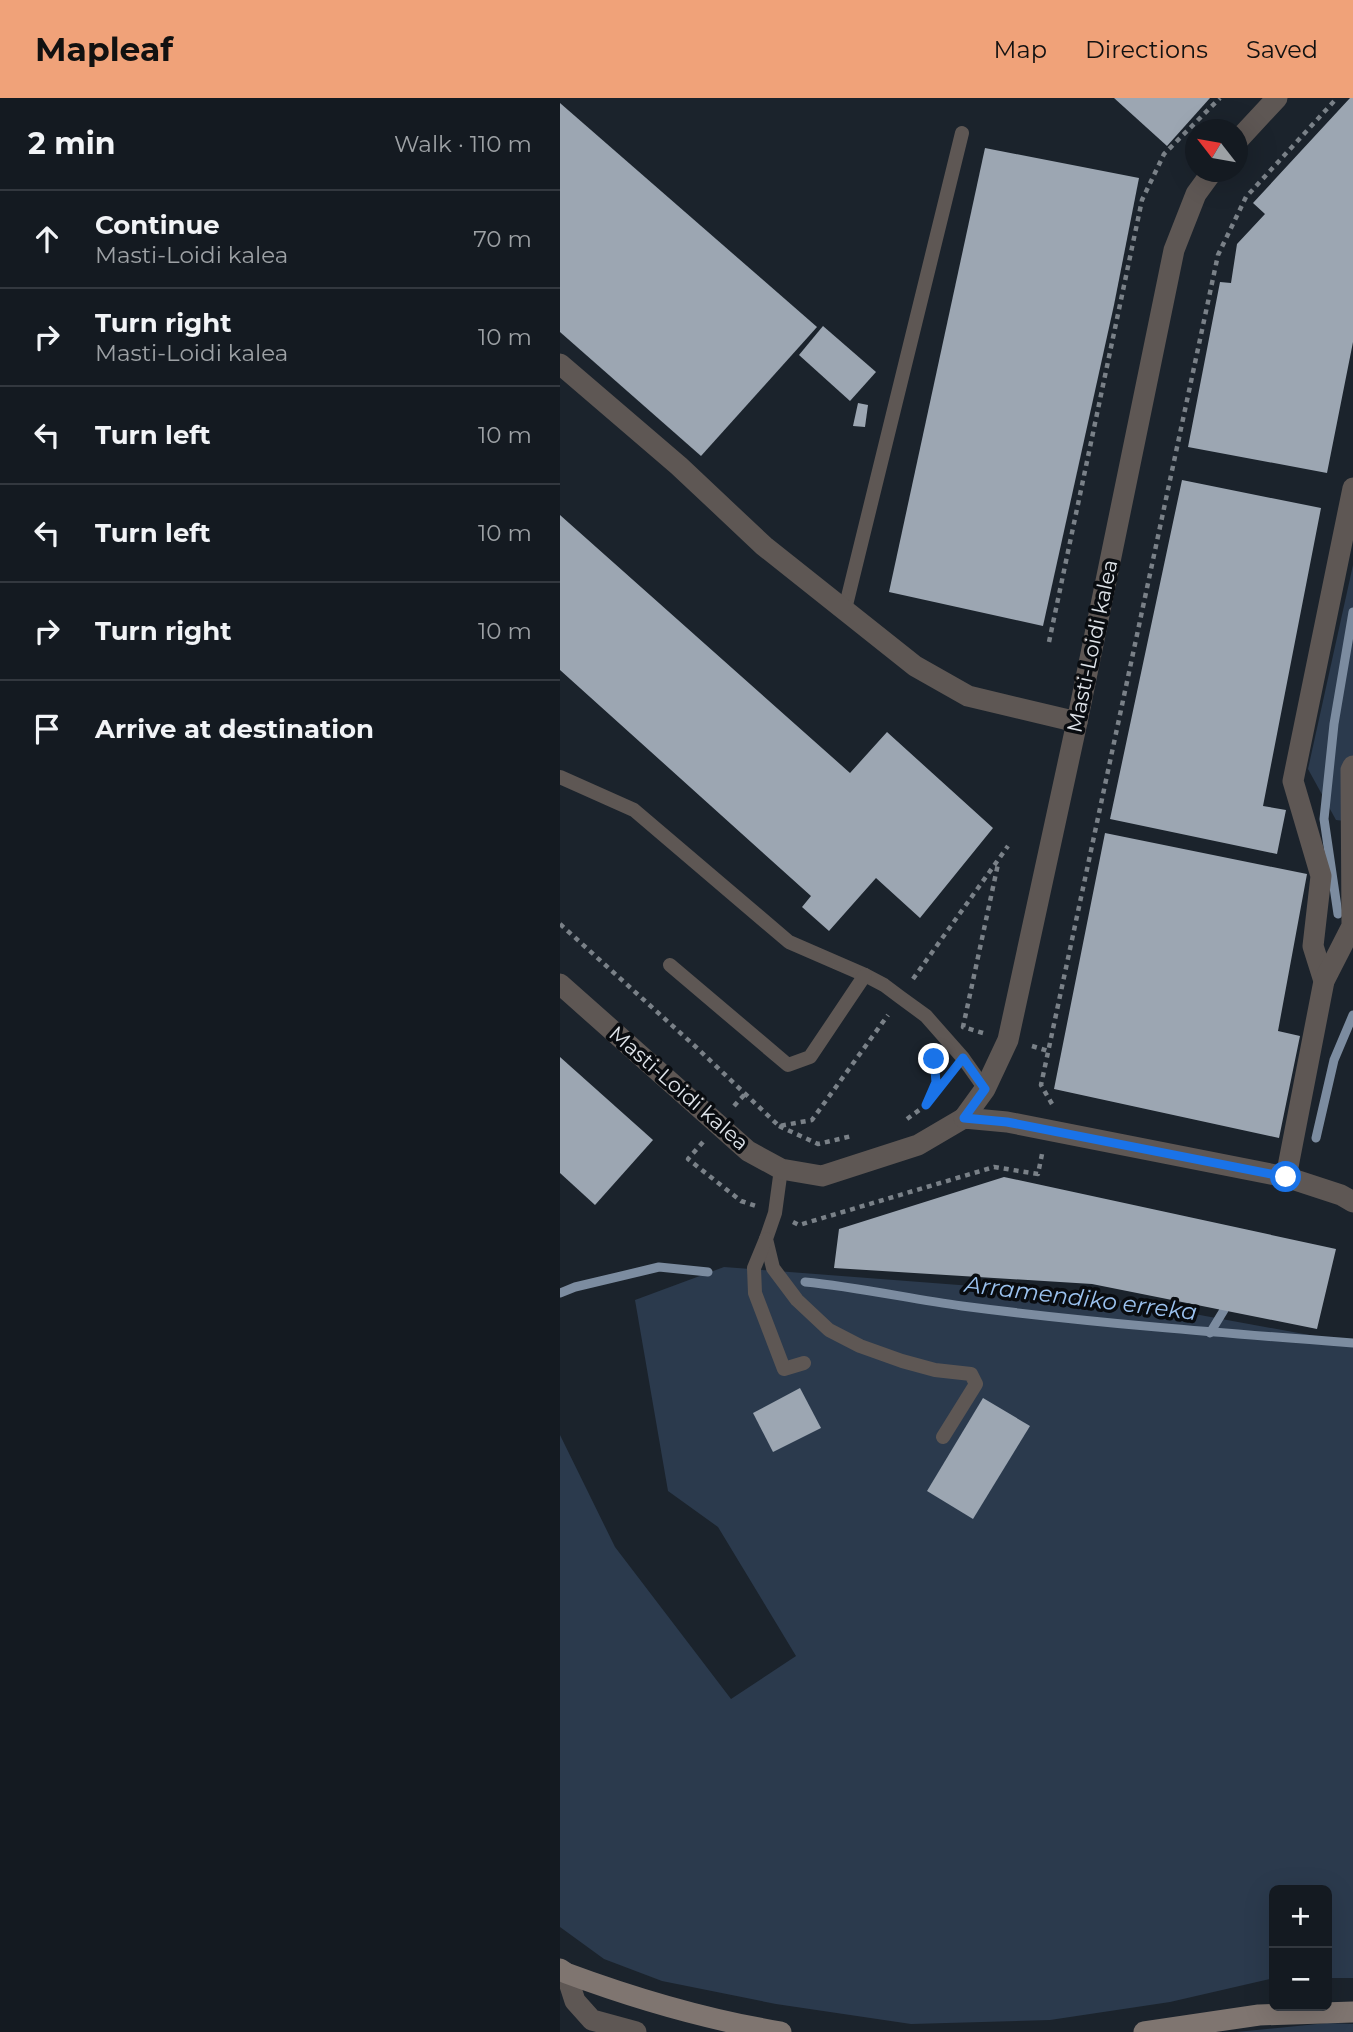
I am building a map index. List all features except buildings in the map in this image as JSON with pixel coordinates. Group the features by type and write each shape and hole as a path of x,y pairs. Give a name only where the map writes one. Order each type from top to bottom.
{"street":[{"path":"1248,128 1277,98"},
{"name":"Masti-Loidi kalea","path":"560,984 748,1151 781,1169 822,1176 918,1145 964,1118 985,1089 1008,1040 1077,722 1174,250 1196,194 1205,182"},
{"path":"560,364 679,466 764,546 915,666 968,696 1077,722"},
{"path":"1324,981 1313,946 1321,876 1293,781 1353,488"},
{"path":"1286,1177 1324,981 1352,926 1353,766"},
{"path":"964,1118 1007,1122 1286,1177 1341,1195 1353,1202"},
{"path":"563,1971 575,2001 592,2020 636,2032"},
{"path":"563,1971 633,1997 781,2032"},
{"path":"1144,2032 1259,2015 1353,2012"}],"lane":[{"path":"845,609 962,134"},
{"path":"560,777 634,810 789,942 884,985 926,1016 963,1058 985,1089"},
{"path":"670,965 788,1065 810,1057 865,975"},
{"path":"781,1169 775,1213 754,1268 755,1293 784,1369 804,1363"},
{"path":"766,1239 773,1268 797,1300 829,1330 860,1346 902,1361 935,1370 971,1374 976,1384 943,1437"}],"path":[{"path":"1049,642 1142,200 1164,154 1220,98"},
{"path":"1047,1130 1052,1102 1041,1085 1218,255 1246,197 1337,98"},
{"path":"779,1126 811,1120 1008,846"},
{"path":"999,860 964,1027 1048,1051"},
{"path":"560,924 779,1126 818,1144 858,1135"},
{"path":"897,1126 926,1105 963,1058 979,1032"},
{"path":"926,1105 936,1082 934,1059 928,1048"}],"shaded area":[{"path":"1353,565 1353,822 1336,820 1308,769"},
{"path":"724,1267 1091,1295 1353,1343 1353,1978 1332,1978 1332,1885 1269,1885 1269,1979 1170,2002 1050,2020 911,2024 776,2004 662,1981 604,1959 560,1927 560,1435 615,1547 731,1699 796,1656 718,1527 668,1491 635,1300"},
{"path":"1327,2023 1353,2024 1353,2032 1236,2032"}],"waterway":[{"path":"1338,914 1324,819 1334,724 1353,612"},
{"path":"1316,1138 1334,1060 1353,1015"},
{"path":"560,1293 659,1267 708,1272"},
{"name":"Arramendiko erreka","path":"805,1282 1060,1318 1353,1343"},
{"path":"1210,1333 1224,1310"}],"route":[{"path":"934,1059 936,1082 926,1105 963,1058 985,1089 964,1118 1007,1122 1286,1177"}]}
